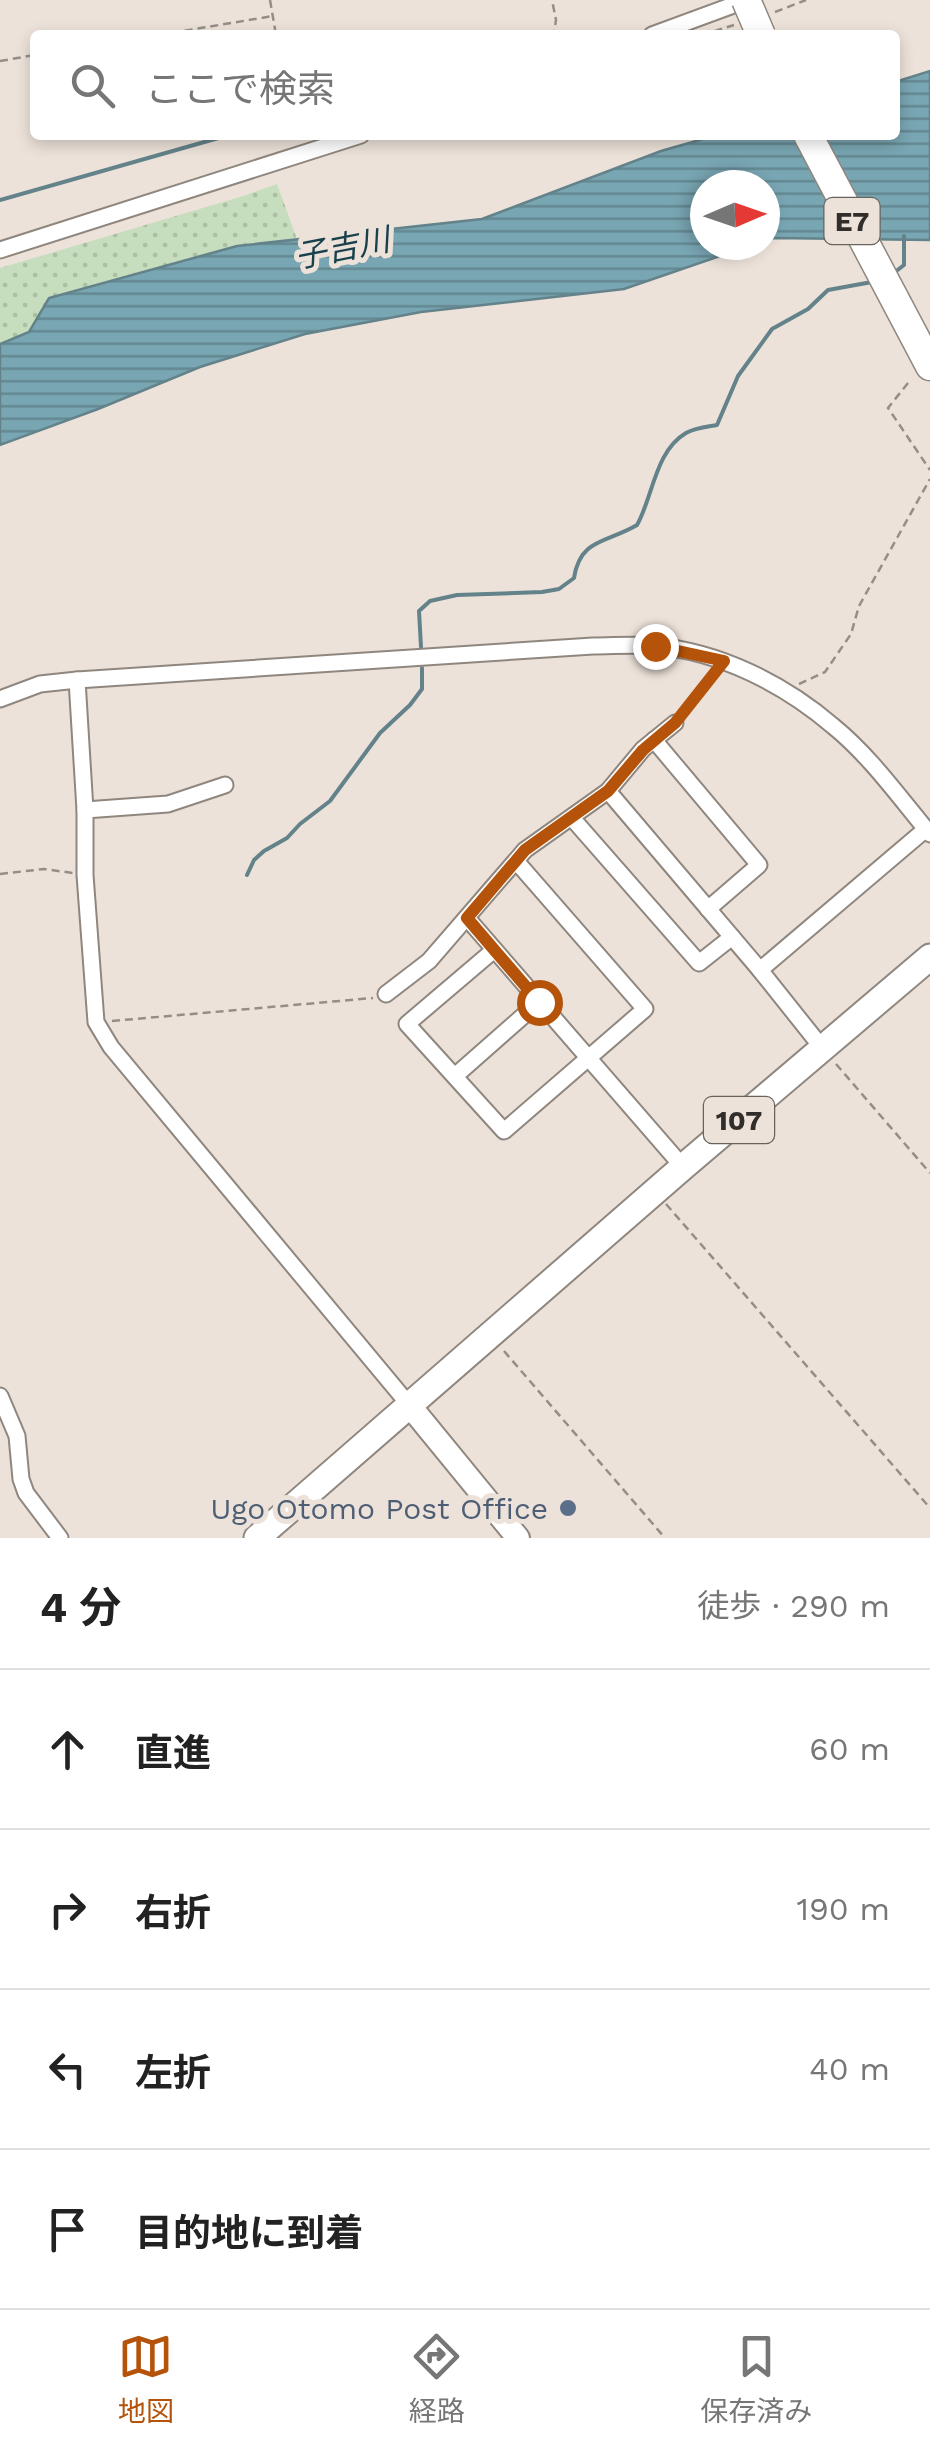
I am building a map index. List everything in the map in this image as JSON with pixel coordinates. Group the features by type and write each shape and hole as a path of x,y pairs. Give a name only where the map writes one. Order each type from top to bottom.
{"highway":[{"path":"747,0 759,30"},
{"name":"E7","path":"811,140 898,306 930,358"},
{"name":"E7","path":"898,306 919,374"},
{"name":"107","path":"257,1538 930,957"}],"main road":[{"path":"410,1406 518,1538"}],"street":[{"path":"666,30 747,0"},
{"path":"0,250 345,140"},
{"path":"0,699 40,684 77,680 593,646 655,646 724,661 784,691 833,725 928,831 760,970"},
{"path":"77,680 96,1022 111,1046 410,1406"},
{"path":"386,994 429,961 525,850 608,791 643,750 675,723"},
{"path":"654,740 759,865 708,909"},
{"path":"85,810 168,804 225,786"},
{"path":"608,791 823,1048"},
{"path":"572,818 699,963 732,937"},
{"path":"494,950 408,1024 504,1131 645,1009 516,861"},
{"path":"467,918 683,1168"},
{"path":"455,1076 539,1002"},
{"path":"0,1396 16,1436 20,1479 60,1538"}],"path":[{"path":"270,0 275,30"},
{"path":"552,0 554,30"},
{"path":"189,30 272,16"},
{"path":"0,61 30,56"},
{"path":"919,374 888,408 930,470"},
{"path":"784,691 825,672 851,634 859,606 930,479"},
{"path":"675,723 724,661"},
{"path":"0,874 44,870 86,874"},
{"path":"96,1022 369,1000 386,994"},
{"path":"823,1048 930,1173"},
{"path":"655,1192 930,1508"},
{"path":"490,1335 665,1538"}],"green space":[{"path":"277,184 297,239 237,246 49,298 29,332 0,344 0,268"}],"water":[{"name":"子吉川","path":"930,71 930,240 780,238 780,170 690,170 690,260 708,260 624,289 421,312 305,334 200,367 0,445 0,344 29,332 49,298 237,246 482,219 700,140 900,140 900,80"}],"waterway":[{"path":"0,200 211,140"},
{"path":"895,272 904,265 904,236"},
{"path":"421,647 419,611 430,601 457,595 542,592 559,589 574,578 577,565 589,548 637,525 661,463 676,441 689,431 717,425 738,376 772,329 808,309 828,290 872,282"},
{"path":"247,875 264,851 287,838 330,801 380,733 422,689 422,668"}],"place":[{"name":"Ugo Otomo Post Office","path":"568,1508"}],"route":[{"path":"539,1002 467,918 525,850 608,791 643,750 675,723 724,661 655,646"}]}
